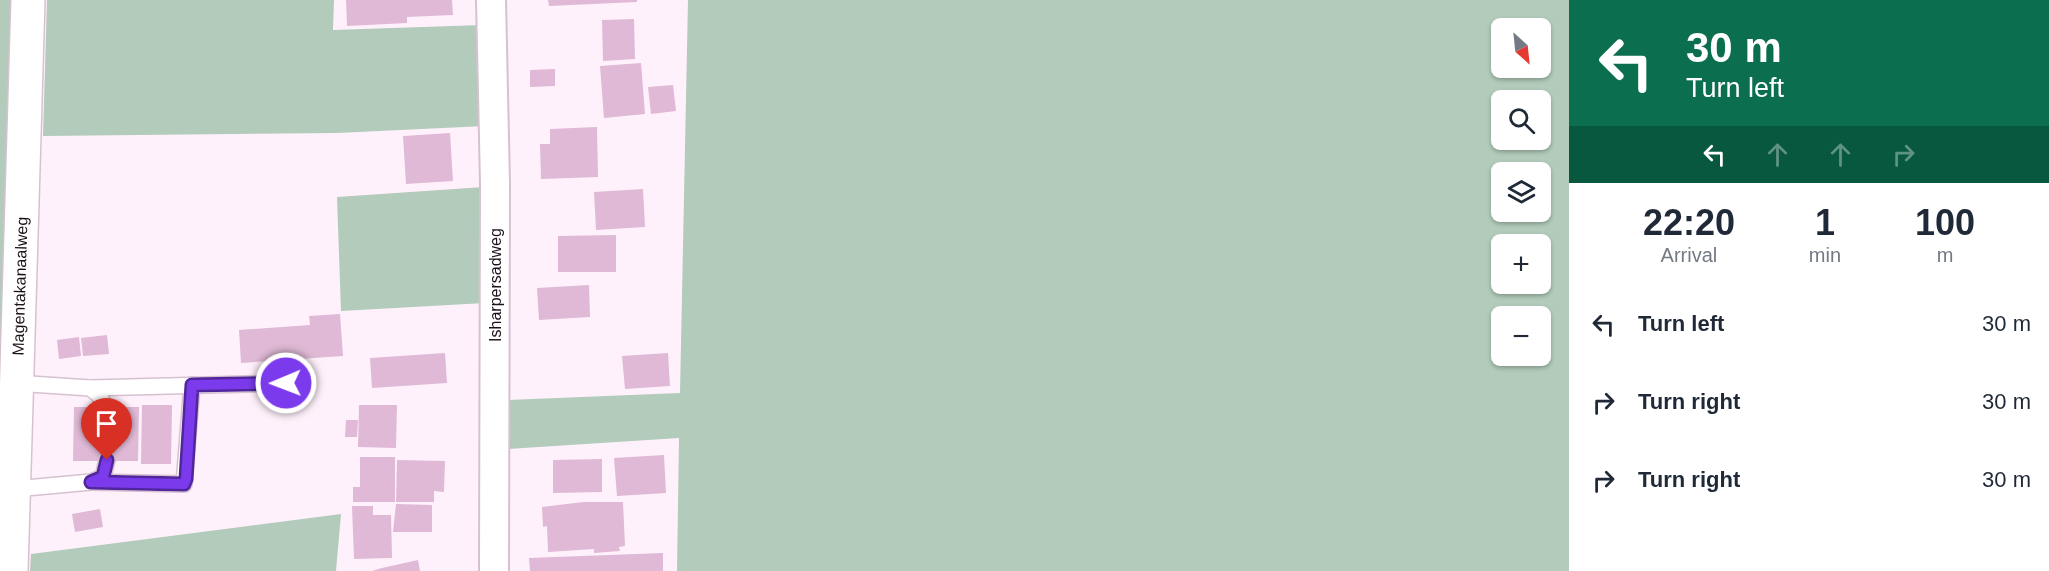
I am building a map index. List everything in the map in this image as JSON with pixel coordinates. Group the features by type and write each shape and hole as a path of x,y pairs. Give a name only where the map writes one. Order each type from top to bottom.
{"street":[{"name":"Magentakanaalweg","path":"11,571 28,0"},
{"name":"Isharpersadweg","path":"491,0 495,184 494,571"}],"lane":[{"path":"15,383 90,387 286,383"},
{"path":"15,489 91,482 184,484 192,385"},
{"path":"90,387 99,395 105,407"},
{"path":"91,482 103,477 107,460"}],"green space":[{"path":"0,0 13,0 0,441"},
{"path":"47,0 334,0 333,30 482,25 485,126 337,133 43,136"},
{"path":"688,0 1569,0 1569,571 677,571 679,438 508,449 508,400 680,393"},
{"path":"484,187 485,303 341,311 337,197"},
{"path":"341,514 336,571 30,571 31,554"}],"building":[{"path":"346,0 452,0 453,15 407,17 407,23 347,26"},
{"path":"548,0 637,0 637,2 549,6"},
{"path":"634,19 635,59 603,61 602,20"},
{"path":"641,63 645,114 604,118 600,66"},
{"path":"555,69 555,86 530,87 530,70"},
{"path":"673,85 676,111 651,114 648,87"},
{"path":"597,127 598,177 541,179 540,144 550,144 550,129"},
{"path":"450,133 453,181 406,184 403,136"},
{"path":"643,189 645,227 596,230 594,192"},
{"path":"616,235 616,272 558,272 558,236"},
{"path":"589,285 590,317 539,320 537,288"},
{"path":"340,314 343,356 241,363 239,330 310,325 309,316"},
{"path":"107,335 109,354 83,356 81,338"},
{"path":"79,337 81,356 59,359 57,340"},
{"path":"445,353 447,383 372,388 370,358"},
{"path":"668,353 670,386 625,389 622,356"},
{"path":"142,405 172,405 171,464 141,464"},
{"path":"359,405 397,405 396,448 358,447"},
{"path":"74,407 139,407 138,461 73,461"},
{"path":"346,420 358,420 357,437 345,437"},
{"path":"664,455 666,493 617,496 614,458"},
{"path":"360,457 395,457 395,502 353,502 353,487 360,487"},
{"path":"602,459 602,492 553,493 553,460"},
{"path":"397,460 445,461 444,492 434,491 434,502 396,502"},
{"path":"583,502 623,502 625,546 619,547 620,551 594,553 594,549 548,552 547,526 543,527 542,507"},
{"path":"396,504 432,505 432,532 393,532"},
{"path":"352,506 373,506 373,515 391,515 392,558 354,559"},
{"path":"100,509 103,527 75,532 72,514"},
{"path":"663,553 663,571 530,571 529,558"},
{"path":"418,560 420,571 372,571 382,568"}],"route":[{"path":"107,460 103,477 91,482 179,486 184,484 192,385 286,383"}]}
